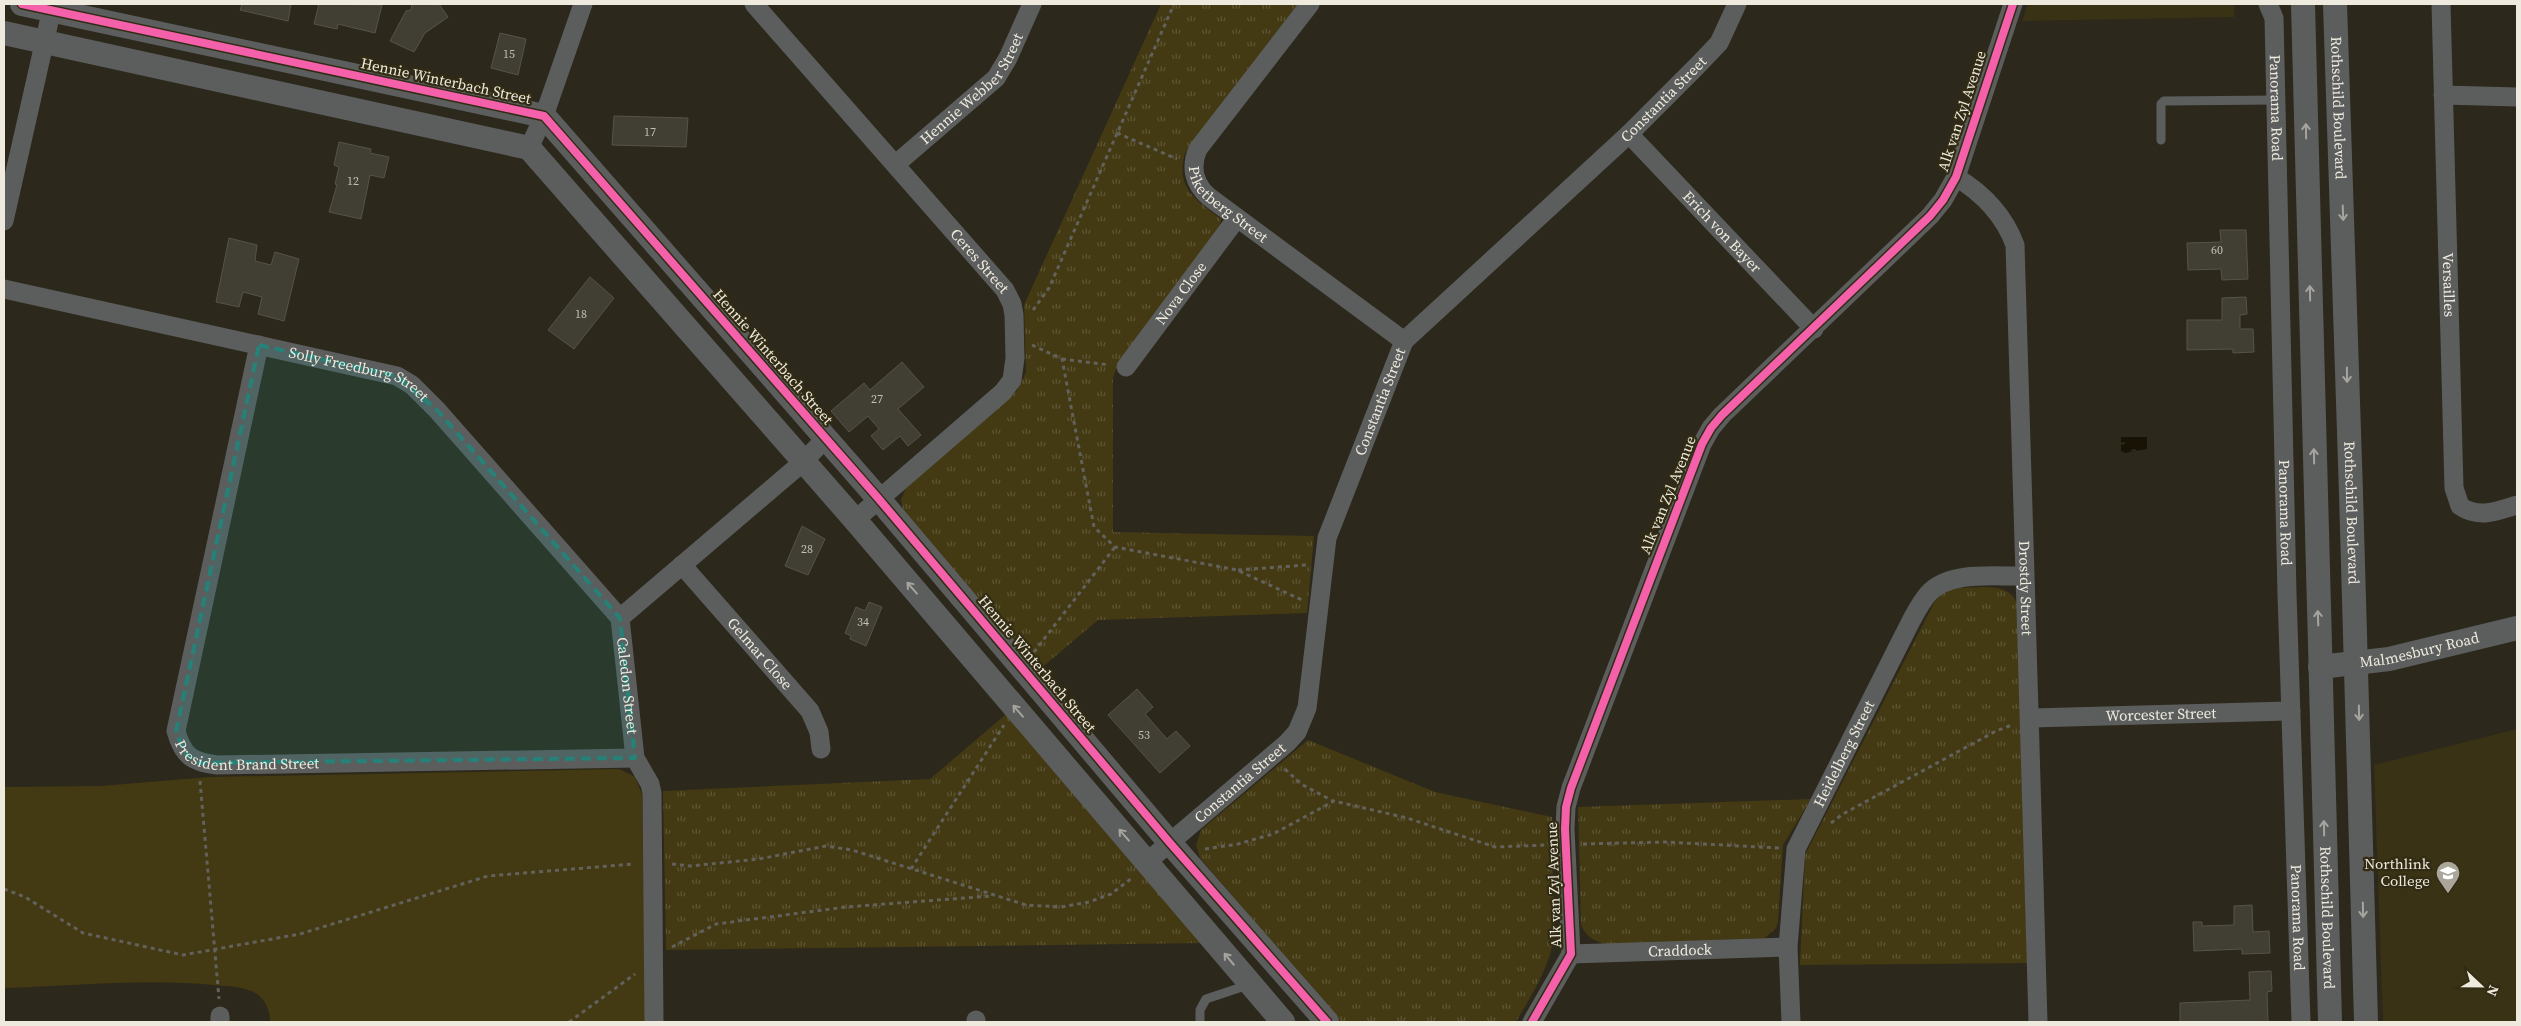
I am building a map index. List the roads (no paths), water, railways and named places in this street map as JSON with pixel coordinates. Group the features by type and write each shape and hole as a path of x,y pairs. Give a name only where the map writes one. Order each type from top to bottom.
{"street":[{"name":"Hennie Winterbach Street","path":"22,4 52,7 544,116 878,498 1170,843 1327,1022"},
{"path":"529,148 544,116 582,4"},
{"name":"Ceres Street","path":"754,4 1005,290 1012,304 1015,336 1015,370 1012,380 1003,392 878,498 855,520"},
{"name":"Hennie Webber Street","path":"896,164 996,78 1008,58 1032,4"},
{"name":"Piketberg Street","path":"1310,4 1198,149 1194,167 1198,186 1204,193 1237,218 1404,342"},
{"name":"Constantia Street","path":"1147,862 1273,756 1297,732 1307,708 1322,564 1333,518 1404,342 1629,134 1719,43 1737,4"},
{"name":"Alk van Zyl Avenue","path":"1532,1022 1571,954 1566,807 1571,788 1702,444 1711,428 1722,415 1814,329 1930,216 1943,200 1956,177 2013,4"},
{"name":"Panorama Road","path":"2268,4 2274,18 2277,100 2291,711 2301,1022"},
{"name":"Rothschild Boulevard","path":"2303,4 2330,1022"},
{"name":"Rothschild Boulevard","path":"2335,4 2350,478 2358,664 2366,1022"},
{"name":"Versailles","path":"2441,4 2454,488 2460,506 2476,514 2483,514 2517,505"},
{"path":"4,221 52,7"},
{"path":"4,33 529,148 802,462 855,520 1283,1022"},
{"path":"2443,95 2517,97"},
{"name":"Erich von Bayer","path":"1629,134 1814,329"},
{"name":"Drostdy Street","path":"1956,177 1974,188 1992,204 2010,233 2015,245 2024,576 2031,718 2038,1022"},
{"name":"Nova Close","path":"1126,368 1237,218"},
{"name":"Solly Freedburg Street","path":"4,289 386,372 412,385 620,618"},
{"name":"President Brand Street","path":"259,345 176,731 184,752 198,763 217,766 635,758"},
{"name":"Caledon Street","path":"654,1022 652,792 650,784 635,758 620,618 802,462 826,438"},
{"name":"Gelmar Close","path":"682,565 810,711 818,727 821,749"},
{"name":"Heidelberg Street","path":"1791,1022 1788,948 1796,850 1911,620 1928,594 1943,582 1964,578 2024,576"},
{"name":"Malmesbury Road","path":"2320,667 2389,659 2517,628"},
{"name":"Worcester Street","path":"2031,718 2291,711"},
{"name":"Craddock","path":"1571,954 1788,948"}],"lane":[{"path":"2161,140 2161,104 2164,101 2277,100"},
{"path":"1200,1022 1200,1010 1206,999 1250,984"}],"water":[{"path":"2121,437 2147,437 2147,449 2125,453 2121,451"}],"place":[{"name":"Northlink College","path":"2448,894"}]}
